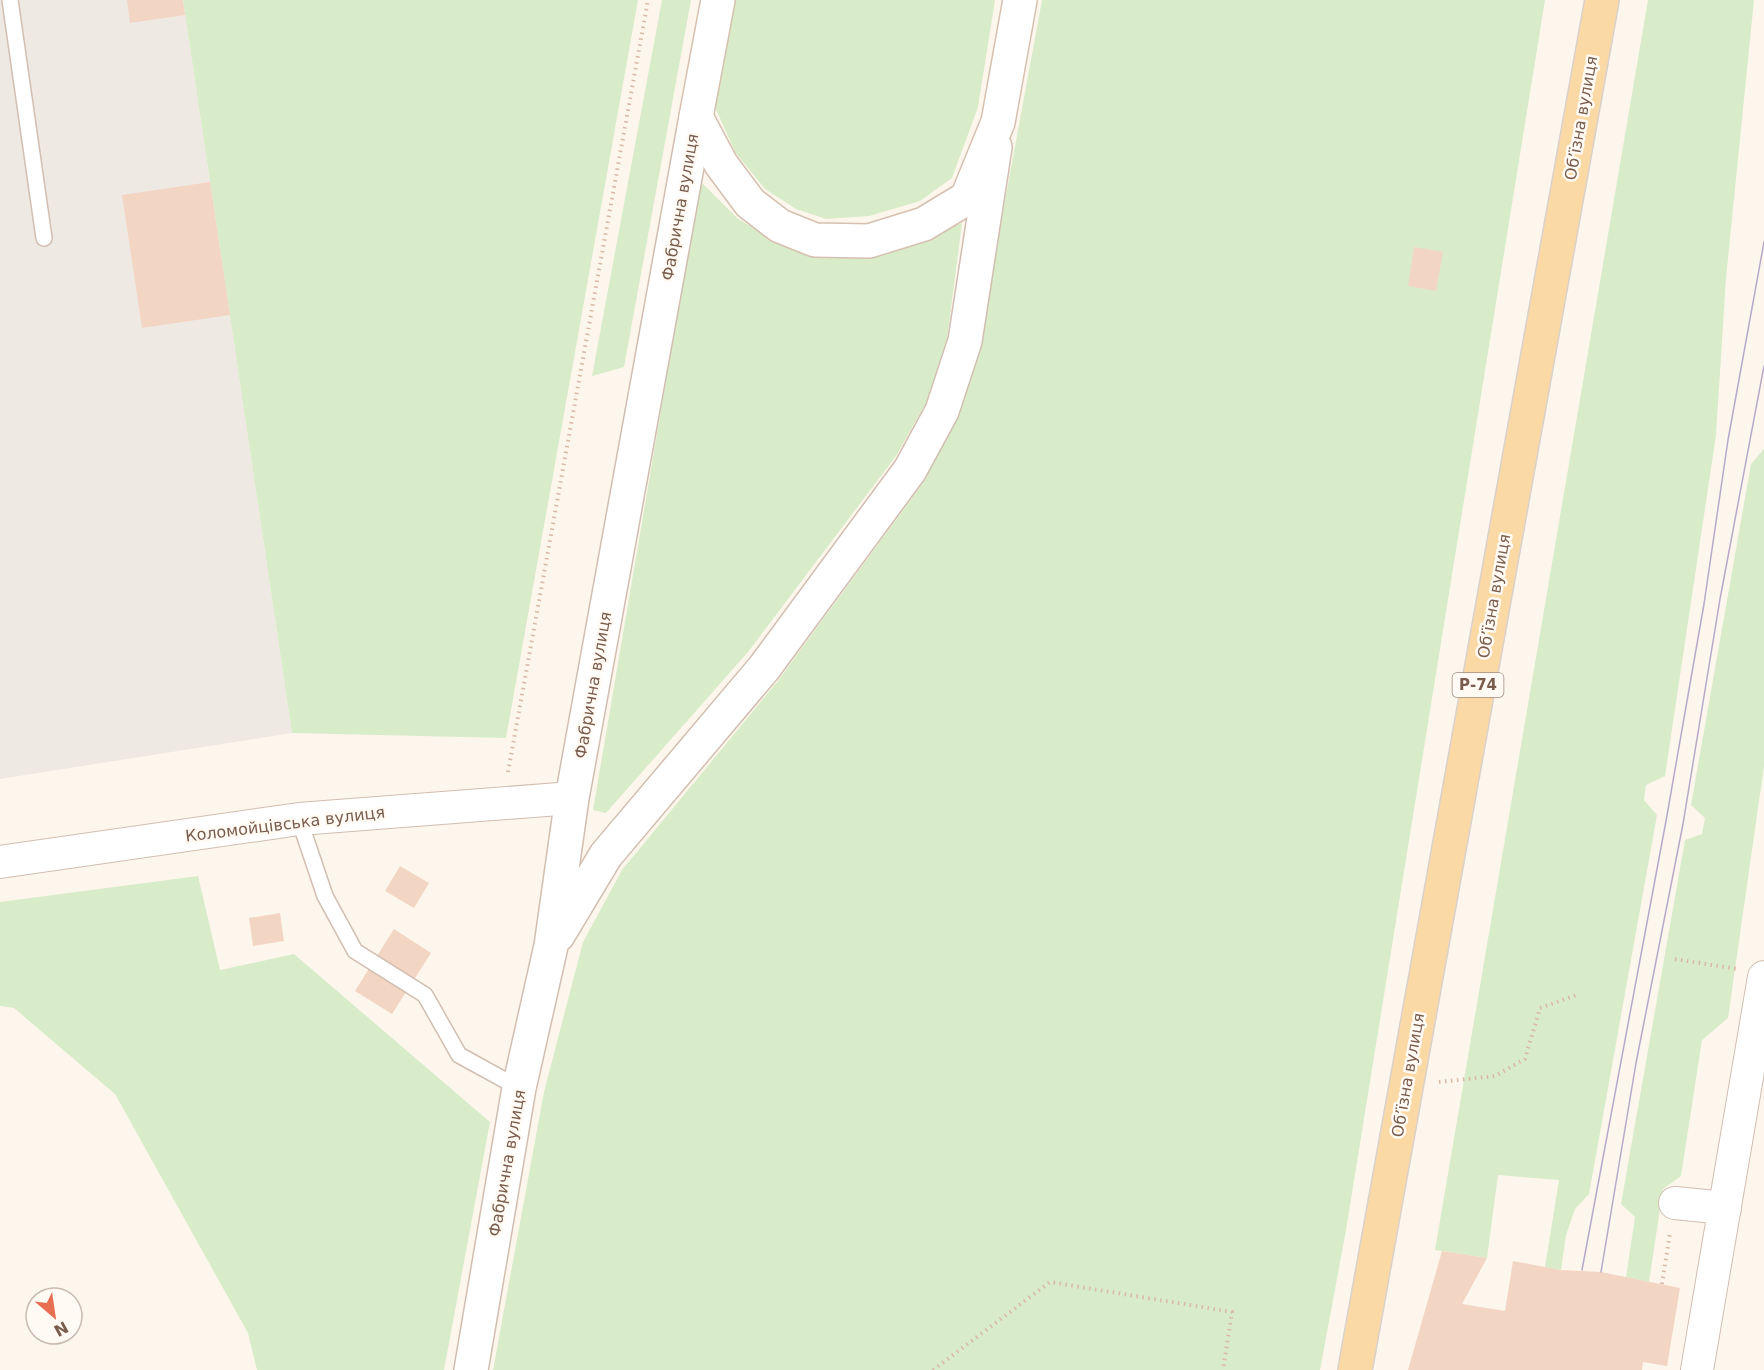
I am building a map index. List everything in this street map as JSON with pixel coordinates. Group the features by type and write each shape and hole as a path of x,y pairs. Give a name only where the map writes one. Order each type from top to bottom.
{"main road":[{"path":"1578,0 1580,33 1578,134"},
{"name":"Обʼїзна вулиця","path":"1355,1370 1602,0"}],"street":[{"name":"Фабрична вулиця","path":"471,1370 519,1088 551,946 572,798 718,0"},
{"path":"551,946 606,855 764,668 910,470 942,411 965,341 998,122 1020,0"},
{"path":"696,117 721,164 750,203 780,226 815,240 869,241 924,224 967,198 998,122"},
{"name":"Коломойцівська вулиця","path":"0,862 299,819 572,798"},
{"path":"1697,1370 1725,1208 1753,973"},
{"path":"1675,1203 1725,1208"}],"lane":[{"path":"10,0 44,238"},
{"path":"299,819 325,896 355,951 425,994 459,1055 519,1088"}],"path":[{"path":"502,803 648,0"},
{"path":"1674,959 1753,973"},
{"path":"1403,1101 1427,1083 1495,1076 1525,1059 1540,1008 1579,994"},
{"path":"1662,1284 1675,1203"},
{"path":"933,1370 1050,1282 1232,1312 1223,1370"}],"shaded area":[{"path":"0,0 183,0 292,733 0,779"}],"green space":[{"path":"183,0 638,0 506,738 292,733"},
{"path":"662,0 691,0 624,367 592,376"},
{"path":"735,0 995,0 978,107 952,178 920,201 869,216 826,219 796,209 765,189 735,152 714,105"},
{"path":"1042,0 1545,0 1346,1230 1320,1370 493,1370 544,1092 583,942 622,870 777,682 923,483 956,419 979,341"},
{"path":"1648,0 1754,0 1726,278 1716,435 1665,776 1646,785 1644,800 1657,815 1589,1194 1575,1209 1566,1235 1561,1270 1545,1267 1559,1180 1498,1175 1487,1258 1435,1250"},
{"path":"700,181 737,218 777,242 936,233 962,223 947,339 926,403 896,456 748,652 606,813 593,810"},
{"path":"1764,449 1764,766 1728,1018 1702,1040 1681,1176 1663,1189 1649,1282 1626,1277 1635,1217 1621,1204 1685,840 1702,834 1705,818 1691,805 1751,464"},
{"path":"198,876 220,970 294,954 490,1122 444,1370 257,1370 248,1333 115,1094 14,1008 0,1006 0,902"}],"building":[{"path":"127,0 183,0 185,15 130,23"},
{"path":"210,182 230,315 142,328 122,195"},
{"path":"1414,247 1443,252 1436,291 1408,286"},
{"path":"400,866 429,883 414,908 385,891"},
{"path":"280,913 284,941 253,946 249,918"},
{"path":"394,929 431,953 392,1014 355,991"},
{"path":"1442,1251 1487,1258 1462,1304 1505,1311 1513,1261 1561,1270 1601,1272 1680,1288 1667,1366 1643,1362 1642,1370 1408,1370"}],"tram line":[{"path":"1582,1270 1666,821 1704,604 1728,440 1764,242"},
{"path":"1601,1272 1636,1063 1683,824 1720,599 1764,366"}]}
